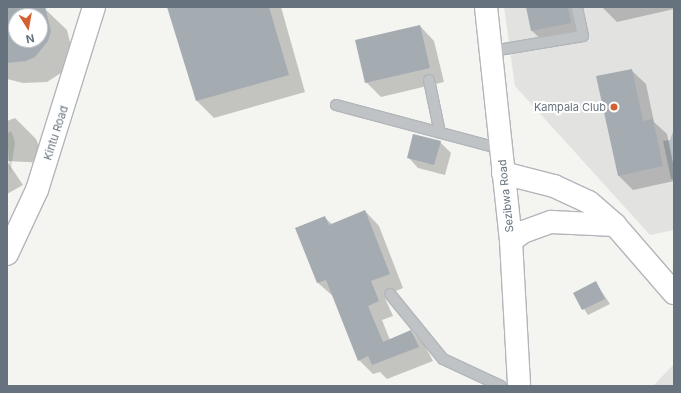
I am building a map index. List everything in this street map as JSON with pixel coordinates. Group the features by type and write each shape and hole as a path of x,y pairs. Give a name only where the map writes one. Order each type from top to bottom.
{"street":[{"name":"Kintu Road","path":"7,254 37,190 94,7"},
{"name":"Sezibwa Road","path":"486,7 492,51 511,242 519,386"},
{"path":"503,173 573,194 590,202 615,225 674,293"},
{"path":"511,242 522,232 551,222 615,225"}],"lane":[{"path":"492,51 583,36 577,7"},
{"path":"429,80 440,133"},
{"path":"336,105 501,149"},
{"path":"390,294 443,359 501,386"}],"shaded area":[{"name":"Kampala Club","path":"504,7 674,7 674,230 650,235 515,86"},
{"path":"674,129 674,179 671,179 663,141 670,140"},
{"path":"11,131 15,142 10,175 7,134"},
{"path":"674,364 674,386 653,386"}],"building":[{"path":"7,7 45,7 8,8 8,48 42,48 35,57 26,61 7,63"},
{"path":"167,7 269,7 289,75 196,101"},
{"path":"526,7 568,7 571,23 531,31"},
{"path":"48,19 51,31 48,41"},
{"path":"420,25 430,68 365,83 355,40"},
{"path":"632,69 643,121 653,119 663,166 618,176 596,76"},
{"path":"413,134 441,141 434,165 407,158"},
{"path":"365,210 390,274 371,281 379,301 368,306 383,342 411,330 419,347 372,365 368,356 358,361 326,280 317,283 295,228 325,216 329,225"},
{"path":"596,281 605,299 582,310 573,293"}],"place":[{"name":"Kampala Club","path":"614,107"}]}
